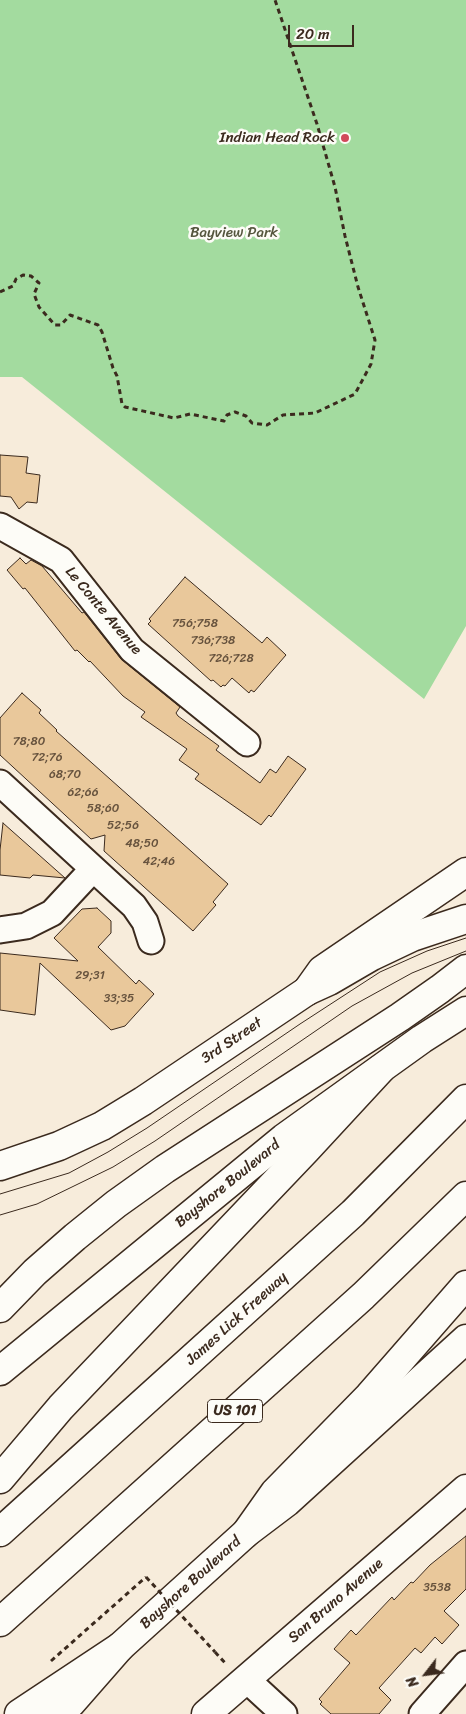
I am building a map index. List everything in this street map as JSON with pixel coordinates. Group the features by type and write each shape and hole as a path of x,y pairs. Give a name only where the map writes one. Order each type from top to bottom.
{"main road":[{"path":"307,991 322,970 466,872"},
{"name":"3rd Street","path":"0,1166 59,1146 102,1126 143,1101 307,991 412,937 461,920"},
{"path":"0,1308 62,1249 116,1204 182,1158 400,1018 466,969"},
{"name":"Bayshore Boulevard","path":"0,1371 284,1138 422,1038 466,1011"},
{"path":"0,1479 61,1407 300,1158 381,1068"},
{"name":"James Lick Freeway","path":"0,1532 353,1213 388,1180 466,1099"},
{"name":"US 101","path":"0,1622 363,1296 466,1196"},
{"path":"246,1534 275,1492 369,1396 466,1285"},
{"name":"Bayshore Boulevard","path":"19,1714 120,1648 246,1534 287,1502 466,1339"},
{"name":"San Bruno Avenue","path":"206,1714 237,1673 466,1489"},
{"path":"58,1714 71,1703 120,1648"}],"street":[{"name":"Le Conte Avenue","path":"0,526 61,560 132,650 247,743"},
{"path":"0,783 134,906 145,922 151,941"},
{"path":"0,930 26,926 52,913 93,869"},
{"path":"422,1714 466,1664"},
{"path":"237,1673 284,1714"}],"path":[{"path":"0,292 13,286 16,279 23,275 31,276 39,283 34,294 39,307 55,325 61,325 70,315 98,325 117,376 122,404 125,407 174,418 190,414 224,421 227,415 235,412 246,416 252,423 267,425 283,416 315,413 355,394 371,364 375,340 358,287 335,187 317,124 275,0"},
{"path":"46,1665 146,1577 215,1652 237,1673"}],"green space":[{"name":"Bayview Park","path":"0,0 466,0 466,626 424,699 22,377 0,377"}],"building":[{"path":"0,455 28,457 26,473 40,475 37,503 27,502 19,509 11,497 0,496"},
{"path":"20,558 26,564 31,560 42,566 82,613 84,612 121,659 180,707 176,713 178,716 219,746 216,750 260,783 270,769 276,773 288,756 306,769 271,817 269,815 261,825 195,779 199,774 179,760 187,749 141,717 145,712 123,696 90,661 77,650 75,651 25,588 23,589 7,570"},
{"path":"185,577 262,643 267,637 286,655 254,692 251,690 249,693 232,678 225,686 221,687 213,680 211,681 148,624 151,621 149,619"},
{"path":"22,693 41,710 39,713 56,731 228,884 213,902 216,905 193,931 104,851 105,835 91,839 0,755 0,718"},
{"path":"3,823 65,878 33,875 30,878 0,875"},
{"path":"97,908 111,921 111,933 98,947 136,984 139,980 154,994 125,1026 111,1030 40,963 35,1015 0,1010 0,953 78,961 54,938 82,909"},
{"path":"466,1536 466,1589 444,1611 459,1625 442,1644 435,1637 421,1653 415,1648 379,1688 391,1700 379,1714 331,1714 320,1704 322,1702 319,1699 350,1663 334,1649 351,1630 356,1635 392,1597 394,1600 430,1565"}],"tram line":[{"path":"0,1194 69,1173 108,1152 147,1128 380,972 427,951 466,938"},
{"path":"0,1215 37,1204 113,1167 155,1141 352,1006 412,973 466,951"}],"place":[{"name":"Indian Head Rock","path":"345,138"}]}
